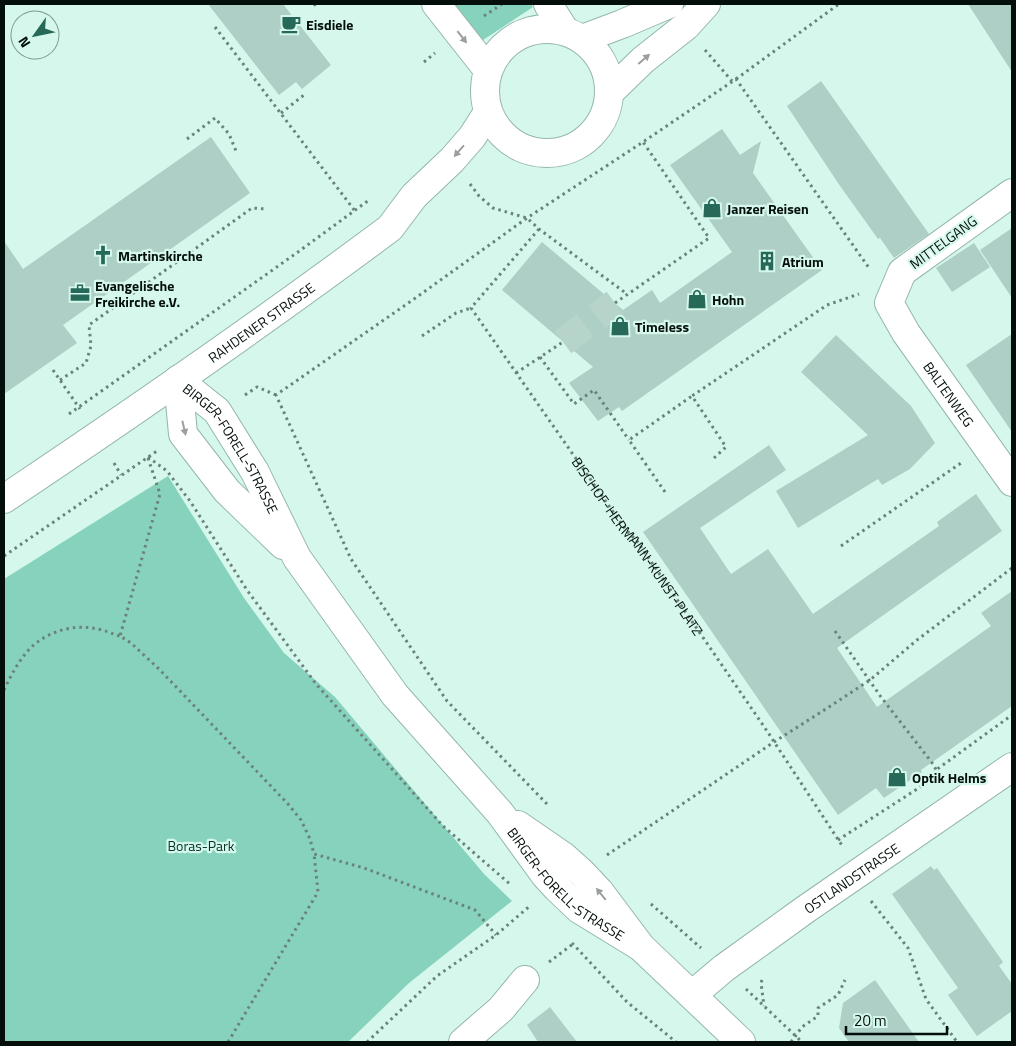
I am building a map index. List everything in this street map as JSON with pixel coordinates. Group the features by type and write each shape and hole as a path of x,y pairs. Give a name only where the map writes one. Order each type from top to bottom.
{"street":[{"path":"436,4 488,70"},
{"path":"548,4 573,35 597,54 606,72 609,93 605,113 595,131 579,144 560,152 539,153 518,146 500,132 488,112 484,92 488,70 500,50 518,35 541,29 573,35 622,24 669,4"},
{"path":"609,93 643,60 686,26 706,4"},
{"name":"RAHDENER STRASSE","path":"4,499 178,380 319,281 390,228 414,196 472,138 488,112"},
{"name":"MITTELGANG","path":"889,303 902,272 1012,193"},
{"name":"BALTENWEG","path":"889,303 906,333 1012,482"},
{"name":"BIRGER-FORELL-STRASSE","path":"178,380 217,411 255,472 297,558 395,695 500,813 545,875 579,909 642,947"},
{"name":"BIRGER-FORELL-STRASSE","path":"178,380 183,434 227,491 297,558"},
{"name":"OSTLANDSTRASSE","path":"692,995 724,968 1012,766"},
{"name":"BIRGER-FORELL-STRASSE","path":"500,813 563,856 582,873 642,947 741,1042"},
{"path":"463,1042 501,1009 525,980"}],"path":[{"path":"314,4 318,8"},
{"path":"276,394 527,218 736,79 839,4"},
{"path":"686,26 732,81"},
{"path":"215,28 355,211"},
{"path":"736,79 867,265 889,303"},
{"path":"281,113 304,95"},
{"path":"187,139 215,118 229,134 236,151"},
{"path":"615,303 709,238 643,142"},
{"path":"452,160 479,196 493,208 527,218 539,229 628,294"},
{"path":"64,418 371,199"},
{"path":"60,380 86,363 91,346 88,325 252,208 266,209"},
{"path":"422,336 456,313 471,308 539,229"},
{"path":"629,440 828,305 861,294"},
{"name":"BISCHOF-HERMANN-KUNST-PLATZ","path":"471,308 625,529 637,542 774,742 860,872"},
{"path":"516,373 563,342"},
{"path":"540,357 574,404 594,390 665,492"},
{"path":"54,370 74,400"},
{"path":"217,411 258,387 276,394 351,559 447,702 553,810"},
{"path":"692,396 726,447 714,458"},
{"path":"4,556 183,434"},
{"path":"842,546 987,447"},
{"path":"120,636 160,494 148,457"},
{"path":"148,457 167,471 190,501 247,590 316,684 442,826 517,890"},
{"path":"582,873 774,742 870,680 917,640 1012,568"},
{"path":"4,690 26,653 34,644 46,636 61,630 77,627 97,628 120,636 131,643 158,669 288,804 301,820 310,839 314,854 318,892 228,1042"},
{"path":"835,631 933,764 957,804"},
{"path":"838,840 928,782 936,770 1012,715"},
{"path":"314,854 364,868 475,910 496,935"},
{"path":"367,1042 437,976 496,935 532,903 558,888"},
{"path":"644,898 724,968 802,1042"},
{"path":"868,898 908,948 926,999 957,1042"},
{"path":"566,938 627,1002 676,1042"},
{"path":"791,1042 802,1027 818,1016 818,1008 838,995 844,980"}],"green space":[{"path":"452,4 531,4 533,7 480,42"},
{"name":"Boras-Park","path":"168,476 244,598 284,653 335,697 484,874 512,901 409,983 348,1042 4,1042 4,579"}],"building":[{"path":"208,4 283,4 331,65 302,89 296,82 279,95"},
{"path":"968,4 1012,4 1012,72"},
{"path":"821,81 929,234 894,258 838,183 787,106"},
{"name":"Atrium","path":"722,129 740,155 761,141 753,173 822,270 622,411 619,407 598,421 569,383 593,367 502,290 542,242 623,310 652,290 660,303 732,252 670,165"},
{"name":"Martinskirche","path":"211,137 250,193 63,325 77,343 4,394 4,241 23,269"},
{"path":"1012,228 1012,298 980,250"},
{"path":"974,243 990,267 952,292 936,268"},
{"path":"1012,334 1012,432 966,365"},
{"path":"836,335 911,406 935,443 910,469 882,485 878,479 798,528 776,491 868,435 801,372"},
{"path":"769,445 786,470 700,528 731,574 768,549 813,614 939,526 937,522 976,494 1002,531 837,648 877,707 991,626 981,613 1012,591 1012,706 884,798 876,788 838,815 643,532"},
{"path":"931,866 934,870 937,868 1003,962 999,966 1012,984 1012,1011 977,1036 948,995 958,988 892,894"},
{"path":"875,980 919,1042 849,1042 839,1028 843,1003"},
{"path":"550,1007 577,1042 538,1042 527,1025"}],"tunnel":[{"path":"563,342 615,303"}],"place":[{"name":"Eisdiele","path":"291,24"},
{"name":"Janzer Reisen","path":"712,208"},
{"name":"Martinskirche","path":"103,255"},
{"name":"Atrium","path":"767,261"},
{"name":"Evangelische Freikirche e.V.","path":"80,293"},
{"name":"Hohn","path":"697,299"},
{"name":"Timeless","path":"620,326"},
{"name":"Optik Helms","path":"897,777"}]}
